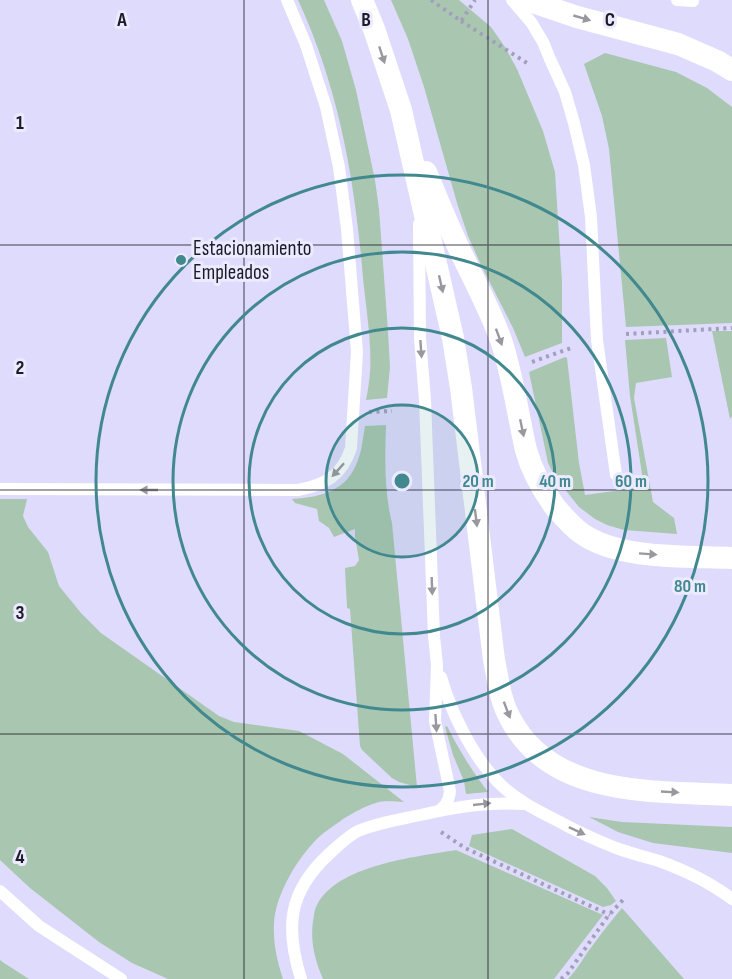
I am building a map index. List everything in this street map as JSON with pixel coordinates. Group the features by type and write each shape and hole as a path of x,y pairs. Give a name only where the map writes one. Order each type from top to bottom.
{"street":[{"path":"362,0 401,110 451,231 501,341 510,371 527,451 534,473 546,495 563,516 598,543 643,554 732,558"},
{"path":"527,0 577,17 678,44 732,70"},
{"path":"401,110 453,338 494,660 501,694 509,717 523,740 540,755 564,771 592,782 642,790 732,795"}],"lane":[{"path":"0,489 298,490 321,484 342,468 351,448 360,414 347,229 339,167 326,107 306,45 287,0"},
{"path":"512,0 531,22 543,42 565,92 584,165 591,217 597,340 616,475"},
{"path":"677,0 693,1"},
{"path":"418,186 420,338 437,665 435,721 450,791 446,806 439,811"},
{"path":"437,665 454,715 469,742 497,781 525,804 573,829 615,847 662,862 701,880 732,899"},
{"path":"301,979 292,939 292,917 297,896 309,876 337,846 356,832 380,824 482,804 525,804"},
{"path":"0,891 39,926 121,979"}],"path":[{"path":"431,0 527,63"},
{"path":"461,21 475,0"},
{"path":"626,334 732,328"},
{"path":"529,364 571,348"},
{"path":"360,414 392,411"},
{"path":"441,832 465,848 610,915"},
{"path":"561,979 623,900"}],"green space":[{"path":"298,0 324,0 342,41 356,90 379,209 390,367 387,398 366,400 370,373 369,338 360,242 350,171 324,67"},
{"path":"391,0 459,0 491,27 517,69 543,131 555,172 562,282 562,343 525,357 468,236 424,87 408,39"},
{"path":"605,53 676,72 707,88 732,107 732,323 626,327 609,149 602,116 584,64"},
{"path":"712,331 732,331 732,416 730,419"},
{"path":"666,338 672,377 636,383 634,398 653,502 674,518 677,534 624,530 595,519 579,507 555,477 548,463 529,372 567,358 585,495 644,487 630,396 625,340"},
{"path":"386,425 386,487 392,523 417,787 392,778 360,746 345,568 355,566 359,560 355,529 334,537 329,528 319,521 317,509 295,503 292,499 323,494 340,485 347,479 358,460 365,426"},
{"path":"0,499 27,499 23,516 28,527 48,552 59,586 101,633 219,716 234,722 299,731 343,754 404,802 379,802 355,812 321,836 300,859 282,891 275,914 275,945 283,979 168,979 132,963 99,942 30,888 0,860"},
{"path":"447,726 466,760 488,792 466,794 464,781 445,727"},
{"path":"589,817 622,822 732,827 732,853 653,843 618,832"},
{"path":"512,829 595,876 616,901 603,907 469,846 472,835"},
{"path":"456,850 603,915 554,979 323,979 314,951 312,928 315,909 326,893 340,881 378,865"},
{"path":"622,908 684,979 568,979"},
{"path":"0,960 4,963 29,979 0,979"}],"place":[{"name":"Estacionamiento Empleados","path":"181,260"}]}
